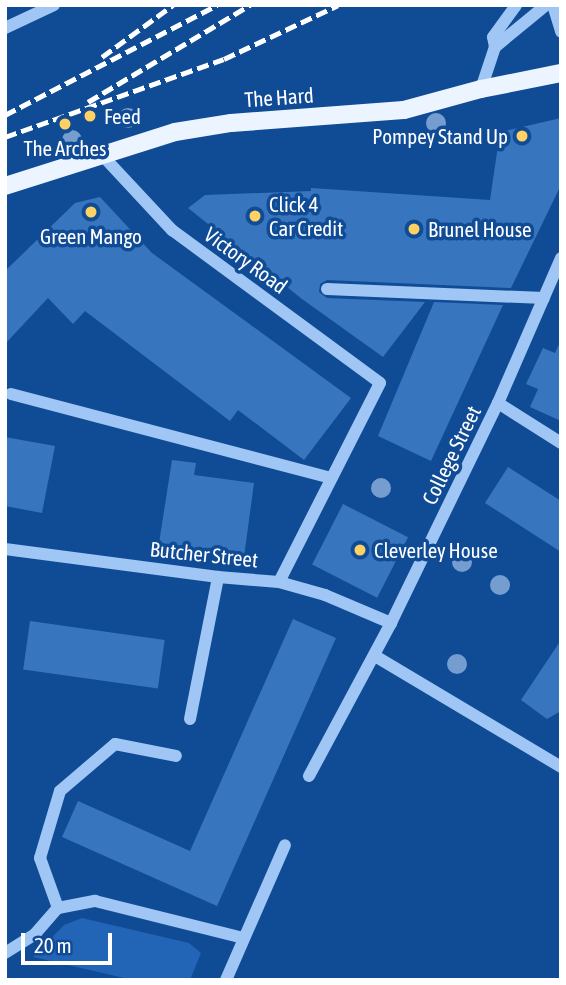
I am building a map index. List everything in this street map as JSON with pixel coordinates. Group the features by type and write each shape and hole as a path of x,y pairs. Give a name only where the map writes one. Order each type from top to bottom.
{"main road":[{"name":"The Hard","path":"5,186 175,132 231,123 404,110 481,89 561,73"}],"street":[{"path":"5,28 54,5"},
{"path":"481,89 495,47 493,37 516,5"},
{"path":"495,47 546,5"},
{"path":"553,5 561,32"},
{"name":"Victory Road","path":"102,155 173,230 380,383 331,478"},
{"name":"College Street","path":"309,776 375,656 498,403 561,258"},
{"path":"327,289 544,298"},
{"path":"11,394 331,478 279,582"},
{"path":"498,403 561,443"},
{"name":"Butcher Street","path":"5,549 218,577 279,582 325,595 391,623"},
{"path":"190,719 218,577"},
{"path":"375,656 561,767"},
{"path":"58,908 40,858 60,791 115,744 176,756"},
{"path":"226,980 285,845"},
{"path":"5,953 35,934 58,908 95,901 243,937"}],"shaded area":[{"path":"82,918 189,943 201,953 190,980 133,980 33,957 64,925"}],"building":[{"path":"561,118 561,185 511,288 327,280 320,284 319,292 327,298 425,302 383,357 302,299 188,208 205,195 311,191 311,188 490,200 500,132"},
{"path":"100,197 152,253 351,398 304,460 238,410 230,421 85,311 73,324 48,298 5,344 5,271 75,203"},
{"path":"434,302 503,305 431,461 378,436"},
{"path":"561,340 561,421 530,407 538,389 526,384 543,348 555,353"},
{"path":"5,437 55,446 42,513 5,506"},
{"path":"172,460 196,463 194,475 254,483 244,557 159,543"},
{"path":"508,467 561,501 561,552 485,503"},
{"name":"Cleverley House","path":"343,504 408,537 377,598 312,565"},
{"path":"293,619 336,638 217,906 62,837 78,801 190,851"},
{"path":"30,621 165,640 158,688 23,670"},
{"path":"561,640 561,711 547,719 521,700"}],"railway":[{"path":"102,57 173,5"},
{"path":"5,115 217,5"},
{"path":"88,102 250,5"},
{"path":"5,137 224,59 338,5"}],"place":[{"name":"Feed","path":"90,116"},
{"name":"The Arches","path":"65,124"},
{"name":"Pompey Stand Up","path":"522,136"},
{"name":"Green Mango","path":"91,212"},
{"name":"Click 4 Car Credit","path":"255,216"},
{"name":"Brunel House","path":"414,229"},
{"name":"Cleverley House","path":"360,550"}]}
